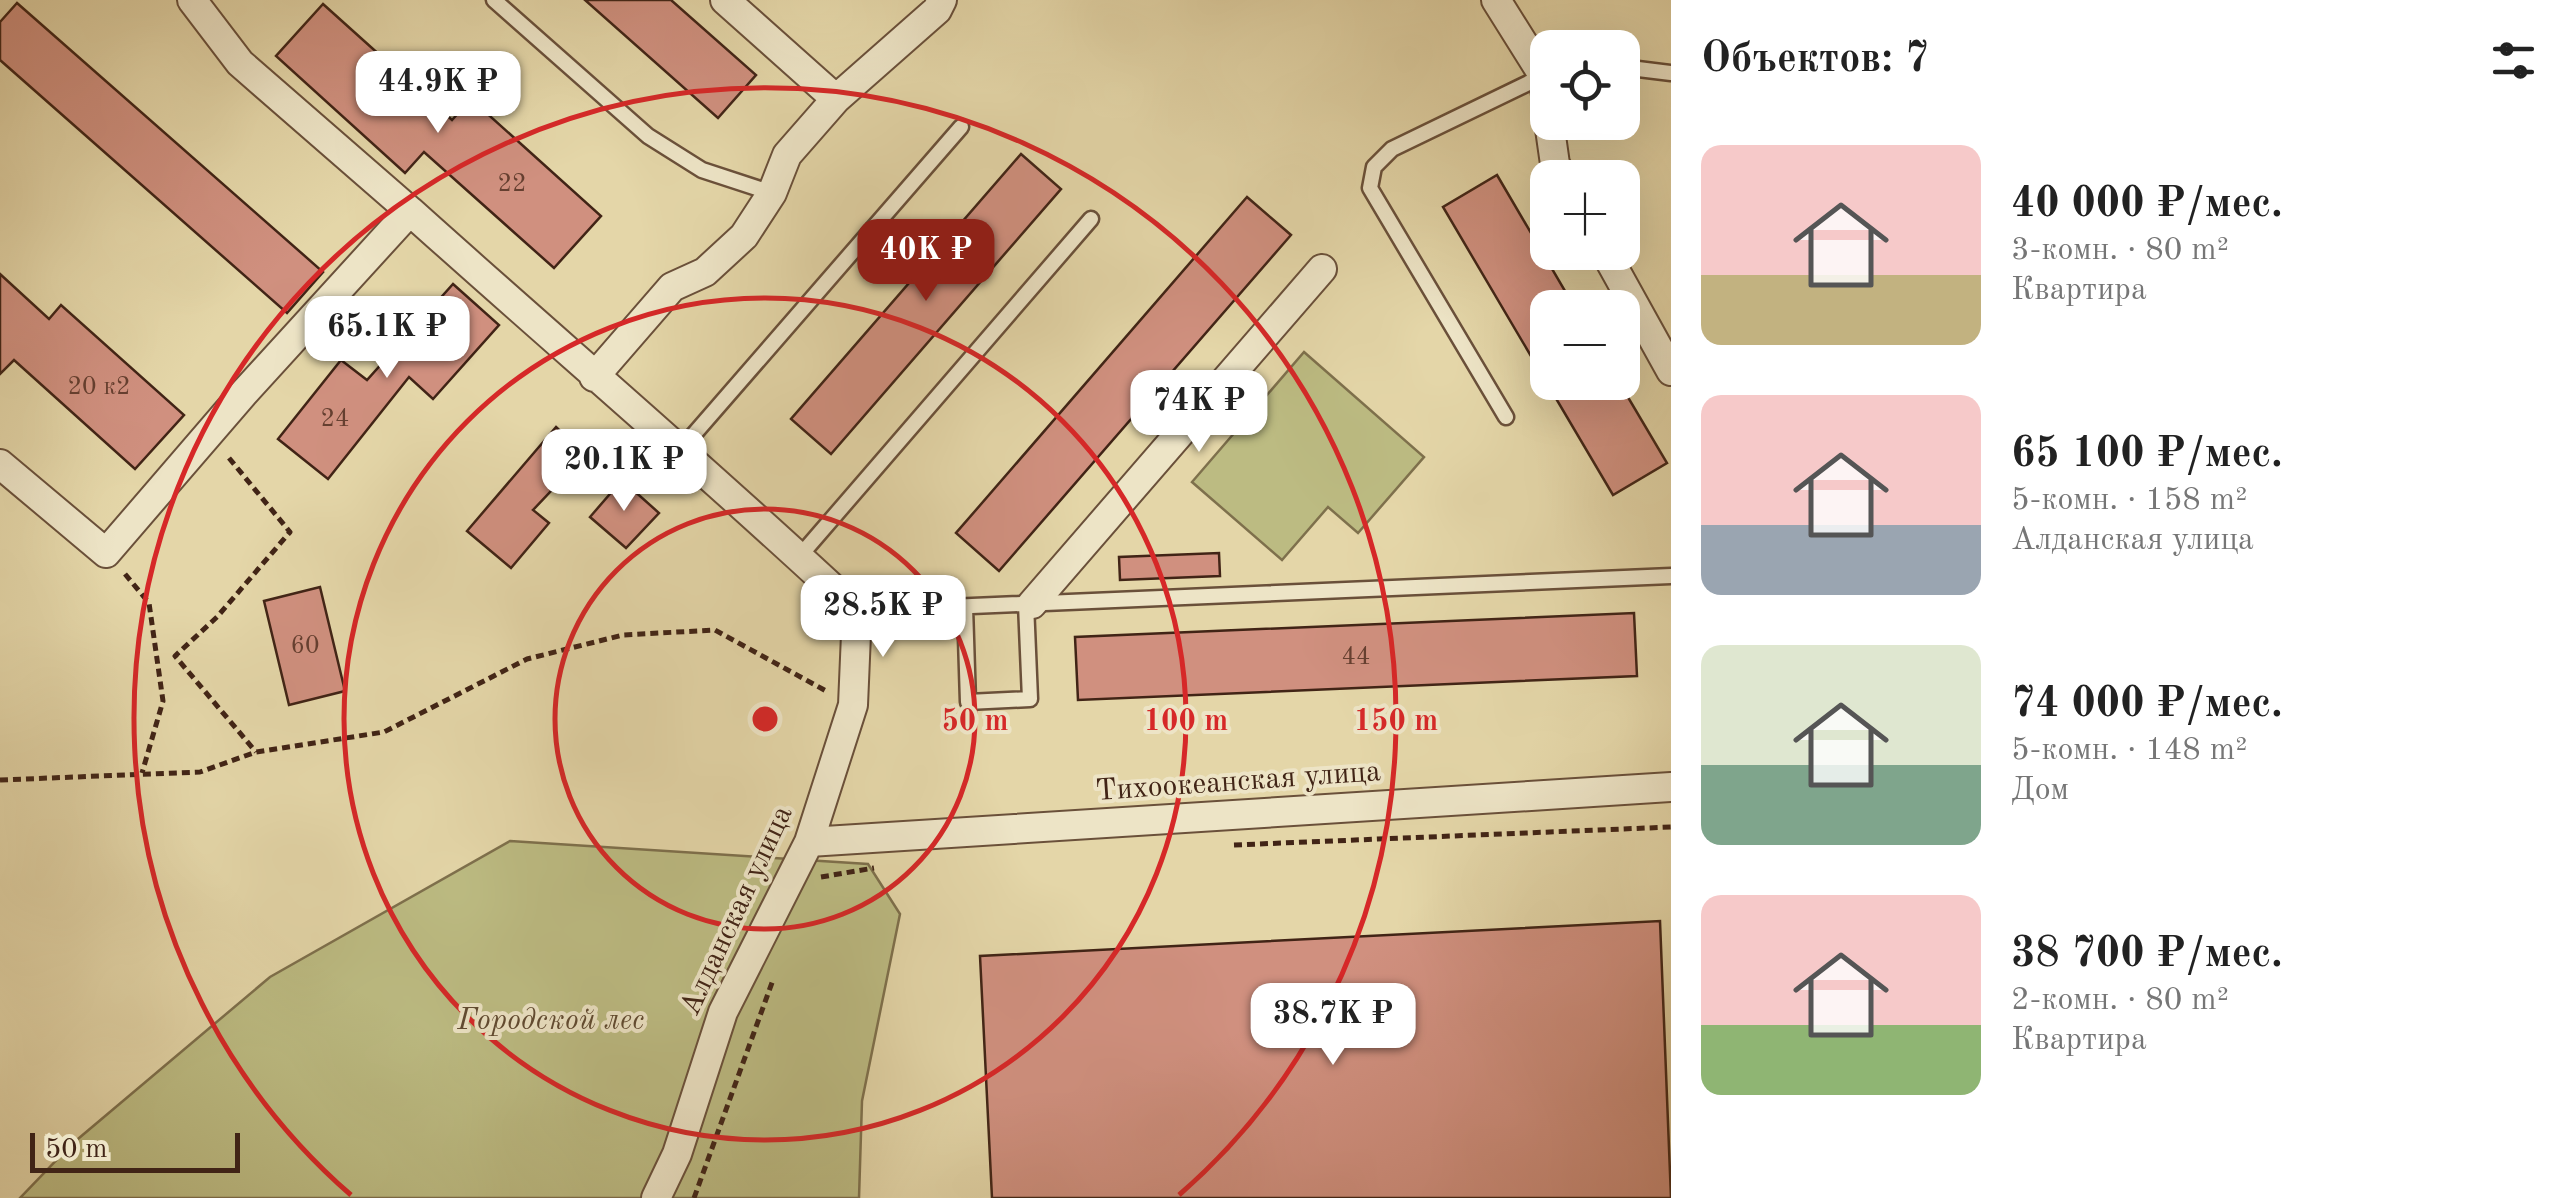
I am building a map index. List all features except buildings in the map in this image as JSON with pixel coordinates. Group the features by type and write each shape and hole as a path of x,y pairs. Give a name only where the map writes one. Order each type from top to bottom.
{"street":[{"path":"192,0 240,63 594,377 682,448 857,612"},
{"path":"725,0 836,99"},
{"path":"594,377 672,287 705,272 744,236 772,192 787,155 836,99 937,10 942,0"},
{"path":"1496,0 1530,52"},
{"path":"0,464 106,553 243,394 410,211"},
{"path":"1029,604 1322,269"},
{"path":"1615,270 1671,370"},
{"name":"Алданская улица","path":"656,1198 677,1154 723,1012 809,842 852,705 857,612"},
{"name":"Тихоокеанская улица","path":"809,842 1671,787"}],"lane":[{"path":"494,0 648,136 702,170 772,192"},
{"path":"1640,69 1671,73"},
{"path":"1506,417 1370,188 1374,167 1392,149 1530,82"},
{"path":"682,448 960,126"},
{"path":"799,557 1092,219"},
{"path":"857,612 1671,576"},
{"path":"964,607 968,702 1030,699 1029,604"}],"path":[{"path":"229,458 290,532 217,617 174,656 256,752"},
{"path":"106,553 149,602 163,701 142,773"},
{"path":"0,780 200,772 256,752 384,732 527,659 622,635 715,630 852,705"},
{"path":"1231,846 1671,827"},
{"path":"815,878 887,866"},
{"path":"694,1198 778,970"}],"green space":[{"path":"1304,352 1424,457 1358,533 1328,507 1282,560 1192,482"},
{"name":"Городской лес","path":"510,841 868,864 900,914 862,1101 859,1198 20,1198 72,1144 270,977"}]}
